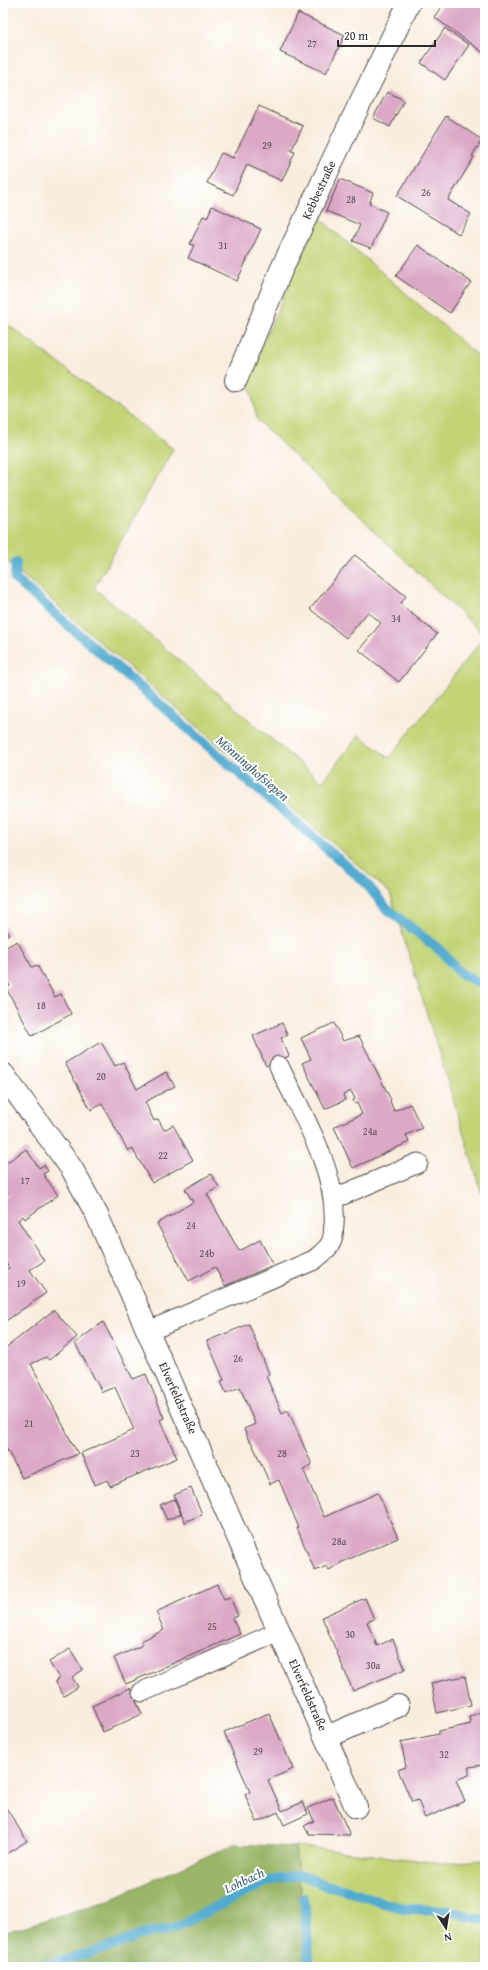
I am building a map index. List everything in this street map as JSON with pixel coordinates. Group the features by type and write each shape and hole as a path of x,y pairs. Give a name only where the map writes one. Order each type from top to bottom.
{"street":[{"name":"Kebbestraße","path":"236,380 282,268 409,3"},
{"name":"Elverfeldstraße","path":"3,1074 51,1139 75,1176 97,1215 327,1737 356,1807"},
{"name":"Elverfeldstraße","path":"327,1737 398,1706"}],"lane":[{"path":"149,1331 314,1260 327,1250 332,1240 333,1199 328,1176 316,1143 279,1066"},
{"path":"333,1199 418,1163"},
{"path":"142,1692 280,1631"}],"green space":[{"path":"319,218 485,362 485,636 257,420 248,376"},
{"path":"3,321 173,449 94,588 322,782 359,735 389,758 485,636 485,1204 390,893 3,558"},
{"path":"234,1844 295,1847 309,1967 3,1967 3,1933 106,1901"},
{"path":"295,1846 442,1863 485,1860 485,1967 309,1967"}],"building":[{"path":"444,3 485,3 485,54 434,17"},
{"path":"298,13 345,35 326,73 280,52"},
{"path":"445,28 469,45 445,80 421,63"},
{"path":"387,92 404,100 390,127 373,118"},
{"path":"259,106 303,126 291,151 295,152 282,181 247,165 233,195 207,183 221,153 233,158"},
{"path":"446,116 482,140 472,156 474,157 448,200 471,214 459,234 397,196"},
{"path":"340,179 373,193 369,204 387,212 371,248 353,241 360,225 326,211"},
{"path":"212,206 261,229 237,281 188,258 194,245 190,244 203,216 207,218"},
{"path":"418,245 471,282 450,313 396,276"},
{"path":"355,555 406,596 400,604 437,634 399,682 359,650 381,623 368,612 346,638 310,609"},
{"path":"3,924 9,934 3,938"},
{"path":"17,941 32,967 37,965 55,997 61,994 71,1014 32,1036 6,988 10,986 3,974 3,949"},
{"path":"282,1023 288,1035 281,1038 289,1056 266,1066 253,1036"},
{"path":"334,1023 343,1041 359,1036 391,1100 390,1101 394,1111 410,1104 422,1128 406,1135 409,1142 353,1168 334,1127 362,1114 357,1103 355,1104 353,1100 355,1099 351,1091 343,1095 345,1100 325,1109 302,1063 311,1059 301,1038"},
{"path":"101,1042 115,1066 123,1062 137,1089 166,1072 175,1086 145,1102 154,1121 158,1119 164,1130 173,1125 193,1160 152,1183 132,1148 128,1151 102,1104 91,1110 65,1063"},
{"path":"26,1149 39,1168 44,1165 48,1171 43,1174 58,1195 25,1219 23,1216 18,1220 44,1261 30,1270 46,1293 3,1323 3,1272 9,1268 3,1258 3,1198 8,1194 3,1187 3,1165"},
{"path":"211,1174 219,1187 207,1194 239,1251 260,1240 273,1265 225,1286 215,1267 189,1281 157,1224 193,1202 185,1189"},
{"path":"54,1310 77,1337 49,1360 46,1357 31,1364 78,1454 22,1478 3,1442 3,1350"},
{"path":"103,1322 133,1379 146,1374 164,1418 160,1420 177,1458 110,1486 107,1480 95,1485 81,1453 134,1430 115,1387 102,1392 75,1343"},
{"path":"249,1324 269,1374 266,1376 282,1413 288,1410 312,1465 303,1469 324,1517 378,1493 398,1538 340,1563 329,1570 327,1566 315,1571 279,1480 270,1484 244,1429 255,1424 240,1387 226,1393 221,1381 224,1380 207,1341"},
{"path":"191,1488 202,1514 185,1522 174,1495"},
{"path":"174,1499 181,1514 167,1520 160,1505"},
{"path":"217,1584 224,1599 230,1597 238,1616 232,1618 240,1634 126,1684 114,1658 143,1645 141,1641 164,1630 156,1612"},
{"path":"365,1598 374,1619 367,1622 377,1646 393,1639 405,1669 353,1691 322,1617"},
{"path":"70,1649 83,1670 72,1677 78,1687 64,1696 55,1681 59,1678 49,1662"},
{"path":"465,1676 471,1705 437,1713 431,1683"},
{"path":"130,1688 142,1714 103,1732 92,1706"},
{"path":"484,1710 485,1768 483,1769 482,1765 469,1767 469,1775 456,1780 465,1801 425,1818 418,1800 412,1802 398,1770 406,1767 401,1742 439,1734 439,1731 471,1724 469,1717"},
{"path":"269,1713 293,1769 268,1780 282,1811 303,1802 308,1814 284,1825 278,1812 257,1822 245,1795 250,1792 224,1732"},
{"path":"333,1797 350,1835 309,1834 304,1826 314,1821 308,1808"},
{"path":"3,1803 27,1841 3,1856"}],"waterway":[{"name":"Mönninghofsiepen","path":"16,562 15,579 365,882 386,908 441,951 459,972 485,987"},
{"name":"Lohbach","path":"41,1967 117,1945 140,1935 172,1929 266,1882 292,1876 302,1875 322,1884 357,1893 379,1902 407,1909 444,1910 485,1920"},
{"path":"304,1898 310,1967"}]}
